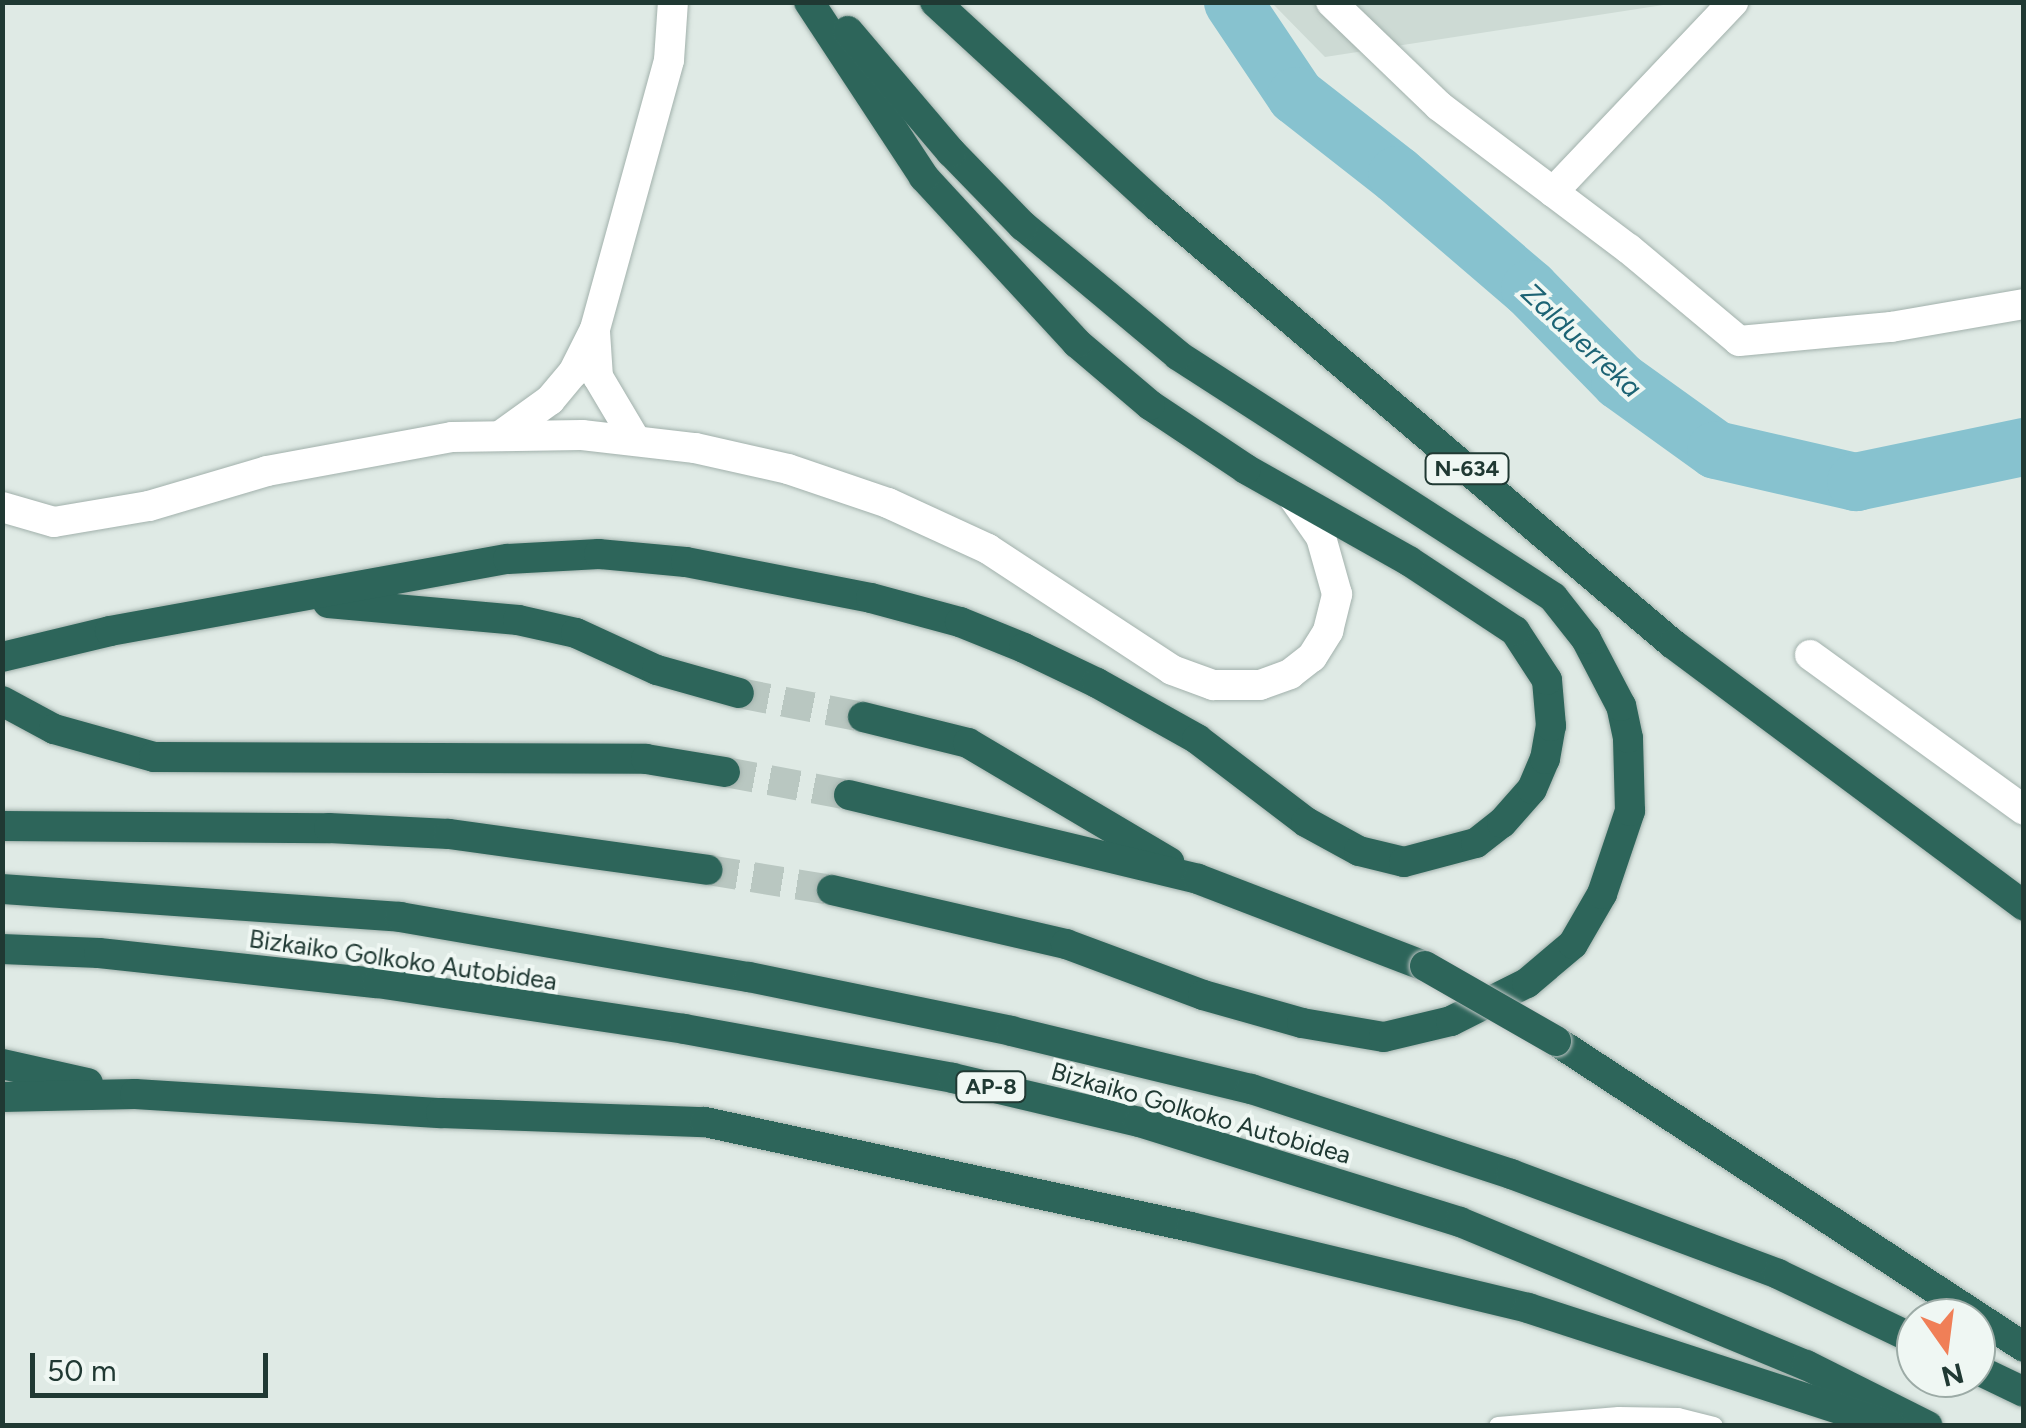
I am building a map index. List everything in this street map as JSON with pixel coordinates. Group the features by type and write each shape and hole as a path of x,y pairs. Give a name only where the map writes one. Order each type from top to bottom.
{"highway":[{"path":"2,658 110,631 508,559 599,554 686,562 871,598 960,622 1024,648 1097,682 1197,739 1306,822 1360,851 1404,862 1476,843 1502,823 1539,774 1550,726 1547,680 1514,631 1409,560 1293,497 1150,405 1076,343 924,177 809,2"},
{"path":"823,2 951,152 1024,226 1164,344 1365,479 1491,553 1553,597 1607,673 1621,706 1631,775 1630,811 1617,852 1602,894 1573,944 1526,983 1451,1021 1384,1037 1302,1023 1203,994 1066,944 832,890"},
{"name":"N-634","path":"940,6 1158,207 1673,644 2024,906"},
{"path":"240,608 331,603 518,620 576,633 657,670 739,693"},
{"path":"2,701 54,729 154,757 646,760 725,772"},
{"path":"863,718 968,742 1198,879"},
{"path":"849,795 1198,879 1425,966 1556,1041 2024,1347"},
{"path":"2,826 329,828 449,834 708,870"},
{"name":"Bizkaiko Golkoko Autobidea","path":"2,890 400,917 749,977 1011,1031 1252,1090 1510,1174 1778,1274 1896,1330"},
{"name":"Bizkaiko Golkoko Autobidea","path":"2,948 98,953 376,983 665,1026 953,1078 1139,1122 1300,1169 1460,1222 1806,1365 1928,1426"},
{"path":"2,1064 134,1094"},
{"path":"2,1097 134,1094 441,1114 706,1122 1191,1227 1528,1308 1892,1426"},
{"path":"1996,1379 2024,1392"}],"street":[{"path":"500,436 550,400 573,373 595,329 669,60 674,2"},
{"path":"1331,2 1439,106 1739,341 1891,327 2024,304"},
{"path":"1553,192 1733,2"},
{"path":"595,329 598,377 636,441"},
{"path":"2,507 54,522 149,506 267,470 452,437 582,435 695,448 788,469 888,503 988,550 1172,670 1213,685 1260,685 1290,674 1312,658 1328,631 1337,594 1321,537 1293,497"},
{"path":"1810,656 2024,810"}],"lane":[{"path":"1498,1426 1619,1416 1678,1417 1714,1426"}],"shaded area":[{"path":"1272,3 1676,3 1325,57"}],"waterway":[{"name":"Zalduerreka","path":"1233,2 1296,96 1397,175 1530,289 1620,381 1716,450 1856,482 2024,447"}],"tunnel":[{"path":"739,693 863,717"},
{"path":"725,772 849,795"},
{"path":"708,870 832,890"}]}
